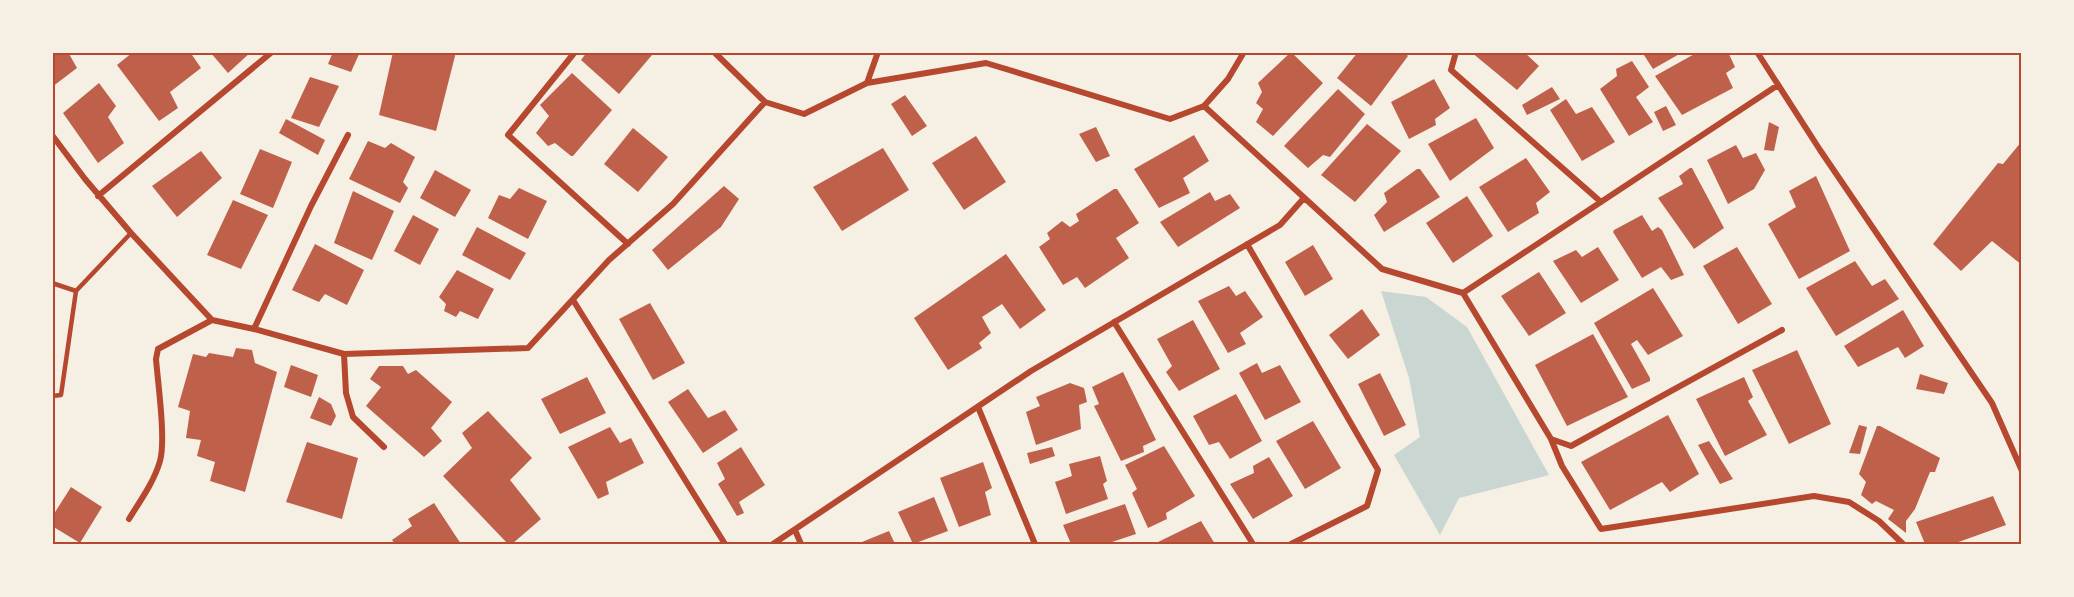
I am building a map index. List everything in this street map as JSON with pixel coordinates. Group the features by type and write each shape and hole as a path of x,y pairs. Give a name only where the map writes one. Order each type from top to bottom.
{"street":[{"path":"98,196 272,52"},
{"path":"575,52 508,135 628,244"},
{"path":"714,52 765,102 804,114 867,84 986,63 1170,119 1204,106 1228,79 1244,52"},
{"path":"867,84 878,52"},
{"path":"1456,52 1451,70 1600,202"},
{"path":"1757,52 1820,150 1992,403 2022,471"},
{"path":"1463,293 1778,86"},
{"path":"52,135 98,196 212,320 344,354 528,348 609,260 673,204 765,102"},
{"path":"1204,106 1382,269 1463,293 1551,439 1562,466 1601,528 1814,496 1849,502 1879,521 1903,544"},
{"path":"254,329 311,206 348,135"},
{"path":"773,544 1031,371 1280,225 1304,198"},
{"path":"1247,244 1378,470 1367,506 1291,544"},
{"path":"573,300 725,544"},
{"path":"129,519 145,493 160,461 161,436 156,359 158,349 212,320"},
{"path":"1114,322 1253,544"},
{"path":"1551,439 1571,446 1782,330"},
{"path":"344,354 346,393 353,417 384,447"},
{"path":"978,407 1035,544"},
{"path":"795,530 801,544"}],"lane":[{"path":"52,396 61,395 76,291 131,233"},
{"path":"52,283 76,291"}],"shaded area":[{"path":"1381,291 1426,297 1467,327 1549,475 1459,498 1440,535 1394,455 1420,437 1409,378"}],"building":[{"path":"52,52 68,52 77,68 52,87"},
{"path":"133,52 190,52 201,68 170,92 178,108 159,121 117,65"},
{"path":"210,52 251,52 228,73"},
{"path":"333,52 360,52 351,72 328,64"},
{"path":"393,52 456,52 436,131 379,115"},
{"path":"587,52 649,52 652,55 619,94 581,60"},
{"path":"1291,52 1323,83 1273,136 1256,122 1263,109 1256,103 1262,92 1258,83"},
{"path":"1358,52 1404,52 1408,56 1371,106 1337,78"},
{"path":"1471,52 1524,52 1539,66 1517,90"},
{"path":"1642,52 1683,52 1653,69"},
{"path":"1698,52 1728,52 1735,67 1726,73 1733,88 1682,115 1655,76"},
{"path":"1632,61 1649,87 1636,97 1653,122 1629,136 1600,89 1617,76 1616,69"},
{"path":"572,73 612,110 571,156 555,143 548,146 536,133 549,116 540,105"},
{"path":"310,77 339,86 319,127 291,118"},
{"path":"1434,79 1450,108 1435,119 1436,125 1409,139 1391,102"},
{"path":"99,83 116,106 108,117 124,143 98,163 63,113"},
{"path":"1552,87 1560,99 1527,115 1522,105"},
{"path":"1338,89 1365,114 1330,157 1323,155 1308,168 1284,146"},
{"path":"905,95 927,126 912,136 891,104"},
{"path":"1566,99 1576,114 1592,107 1615,142 1582,161 1550,110"},
{"path":"1666,106 1676,125 1663,131 1654,112"},
{"path":"1476,118 1494,148 1450,181 1428,144"},
{"path":"286,119 325,140 318,155 279,133"},
{"path":"1769,122 1779,127 1774,151 1764,150"},
{"path":"1367,124 1401,151 1355,202 1321,175"},
{"path":"1096,127 1110,156 1096,162 1079,134"},
{"path":"633,128 668,157 638,192 604,164"},
{"path":"1194,135 1209,161 1183,178 1190,193 1159,208 1134,169"},
{"path":"976,136 1006,182 964,210 932,163"},
{"path":"368,141 385,148 391,143 415,157 403,182 408,188 400,203 349,179"},
{"path":"2022,141 2022,265 1992,241 1961,271 1933,244 1998,163 2003,164"},
{"path":"1736,145 1743,158 1756,153 1765,170 1754,189 1728,204 1707,160"},
{"path":"883,148 909,190 842,231 813,187"},
{"path":"260,149 292,162 273,208 240,194"},
{"path":"201,151 222,178 177,217 152,186"},
{"path":"1526,158 1550,192 1536,203 1539,213 1508,232 1479,187"},
{"path":"1690,168 1724,228 1694,249 1658,198 1683,184 1679,176"},
{"path":"1420,169 1440,197 1384,232 1374,215 1387,202 1384,193"},
{"path":"435,170 471,190 455,217 420,198"},
{"path":"1816,176 1850,251 1799,279 1768,224 1796,207 1789,191"},
{"path":"724,186 739,199 721,227 668,270 652,250"},
{"path":"519,188 547,201 528,239 488,218 499,195 510,199"},
{"path":"1117,189 1139,223 1116,238 1129,258 1085,288 1077,277 1063,285 1039,247 1050,239 1047,233 1062,221 1070,227 1079,221 1076,214"},
{"path":"353,191 394,211 372,260 334,243"},
{"path":"1210,192 1215,201 1230,194 1240,208 1178,247 1160,222"},
{"path":"1467,196 1493,236 1453,263 1426,223"},
{"path":"233,200 268,215 241,269 207,255"},
{"path":"413,215 439,229 420,265 394,251"},
{"path":"1642,215 1652,231 1658,227 1662,230 1684,275 1671,280 1661,267 1642,278 1613,232"},
{"path":"477,227 526,253 510,280 462,255"},
{"path":"315,244 364,270 347,305 325,294 319,302 292,290"},
{"path":"1313,245 1333,279 1305,296 1285,262"},
{"path":"1598,247 1619,280 1581,303 1553,261 1576,250 1582,257"},
{"path":"1737,247 1772,304 1738,324 1703,266"},
{"path":"1006,254 1046,310 1020,329 1002,304 982,317 991,333 979,343 982,348 948,370 914,318"},
{"path":"1855,261 1872,286 1885,279 1899,299 1836,336 1806,288"},
{"path":"457,270 494,289 478,319 460,311 456,317 444,311 446,304 439,297"},
{"path":"1539,272 1566,313 1529,336 1501,296"},
{"path":"1229,286 1236,296 1245,291 1263,317 1240,333 1246,344 1228,353 1198,301"},
{"path":"1653,288 1683,336 1648,355 1637,340 1631,344 1650,378 1650,381 1632,389 1594,323"},
{"path":"650,303 685,363 653,380 619,319"},
{"path":"1362,309 1380,335 1348,359 1329,335"},
{"path":"1903,310 1924,346 1905,358 1898,347 1858,367 1844,346"},
{"path":"1193,320 1220,369 1179,391 1166,372 1172,366 1157,339"},
{"path":"1593,334 1628,397 1567,426 1535,365"},
{"path":"236,348 252,350 255,363 277,372 245,492 210,481 215,462 197,456 201,440 186,438 190,411 178,407 193,354 206,357 209,353 233,357"},
{"path":"1797,350 1831,424 1789,444 1752,370"},
{"path":"1257,363 1262,373 1280,365 1301,402 1265,420 1239,373"},
{"path":"291,365 318,375 311,397 284,387"},
{"path":"379,366 403,366 408,374 416,370 452,402 431,428 442,441 424,457 366,406 381,387 370,379"},
{"path":"1123,372 1156,440 1143,446 1144,452 1121,461 1094,406 1099,404 1092,387"},
{"path":"1380,373 1406,425 1384,436 1358,384"},
{"path":"1920,374 1948,383 1944,394 1916,389"},
{"path":"587,377 606,413 560,434 541,399"},
{"path":"1744,377 1753,397 1748,401 1767,435 1725,456 1696,399"},
{"path":"1070,383 1084,388 1087,402 1079,405 1081,429 1036,445 1026,412 1040,406 1036,397"},
{"path":"688,389 708,418 725,410 738,430 703,453 668,402"},
{"path":"1236,394 1262,441 1230,459 1219,442 1209,445 1193,416"},
{"path":"319,397 331,404 336,416 331,426 310,418"},
{"path":"488,411 532,458 510,480 541,519 512,544 508,544 443,476 472,448 462,433"},
{"path":"1668,415 1699,474 1670,492 1662,482 1610,510 1581,462"},
{"path":"1313,421 1341,468 1305,489 1276,441"},
{"path":"1859,425 1867,427 1860,454 1849,453"},
{"path":"1877,426 1940,458 1935,472 1930,472 1915,509 1906,521 1906,533 1888,519 1894,510 1876,501 1872,504 1861,495 1866,482 1859,474"},
{"path":"610,427 620,443 631,438 644,463 606,482 609,494 598,499 568,447"},
{"path":"1709,441 1733,479 1720,484 1698,445"},
{"path":"307,442 358,458 342,519 286,502"},
{"path":"1164,446 1195,496 1166,513 1167,519 1148,528 1132,493 1137,489 1125,465"},
{"path":"741,447 765,485 739,502 744,513 737,516 718,484 725,479 717,463"},
{"path":"1052,447 1055,456 1030,464 1027,453"},
{"path":"1100,456 1107,481 1103,484 1108,499 1066,514 1055,482 1072,476 1069,464"},
{"path":"1269,457 1293,496 1253,519 1230,484 1254,473 1253,466"},
{"path":"983,462 992,488 985,492 991,515 959,527 940,478"},
{"path":"71,487 102,507 80,543 52,526 52,517"},
{"path":"1993,496 2006,525 1953,544 1925,544 1916,522"},
{"path":"934,497 948,531 913,544 898,512"},
{"path":"434,503 461,544 395,544 392,540 412,526 408,519"},
{"path":"1125,504 1136,534 1106,544 1071,544 1063,525"},
{"path":"1201,521 1215,544 1159,544 1158,542"},
{"path":"889,531 895,544 857,544"}]}
